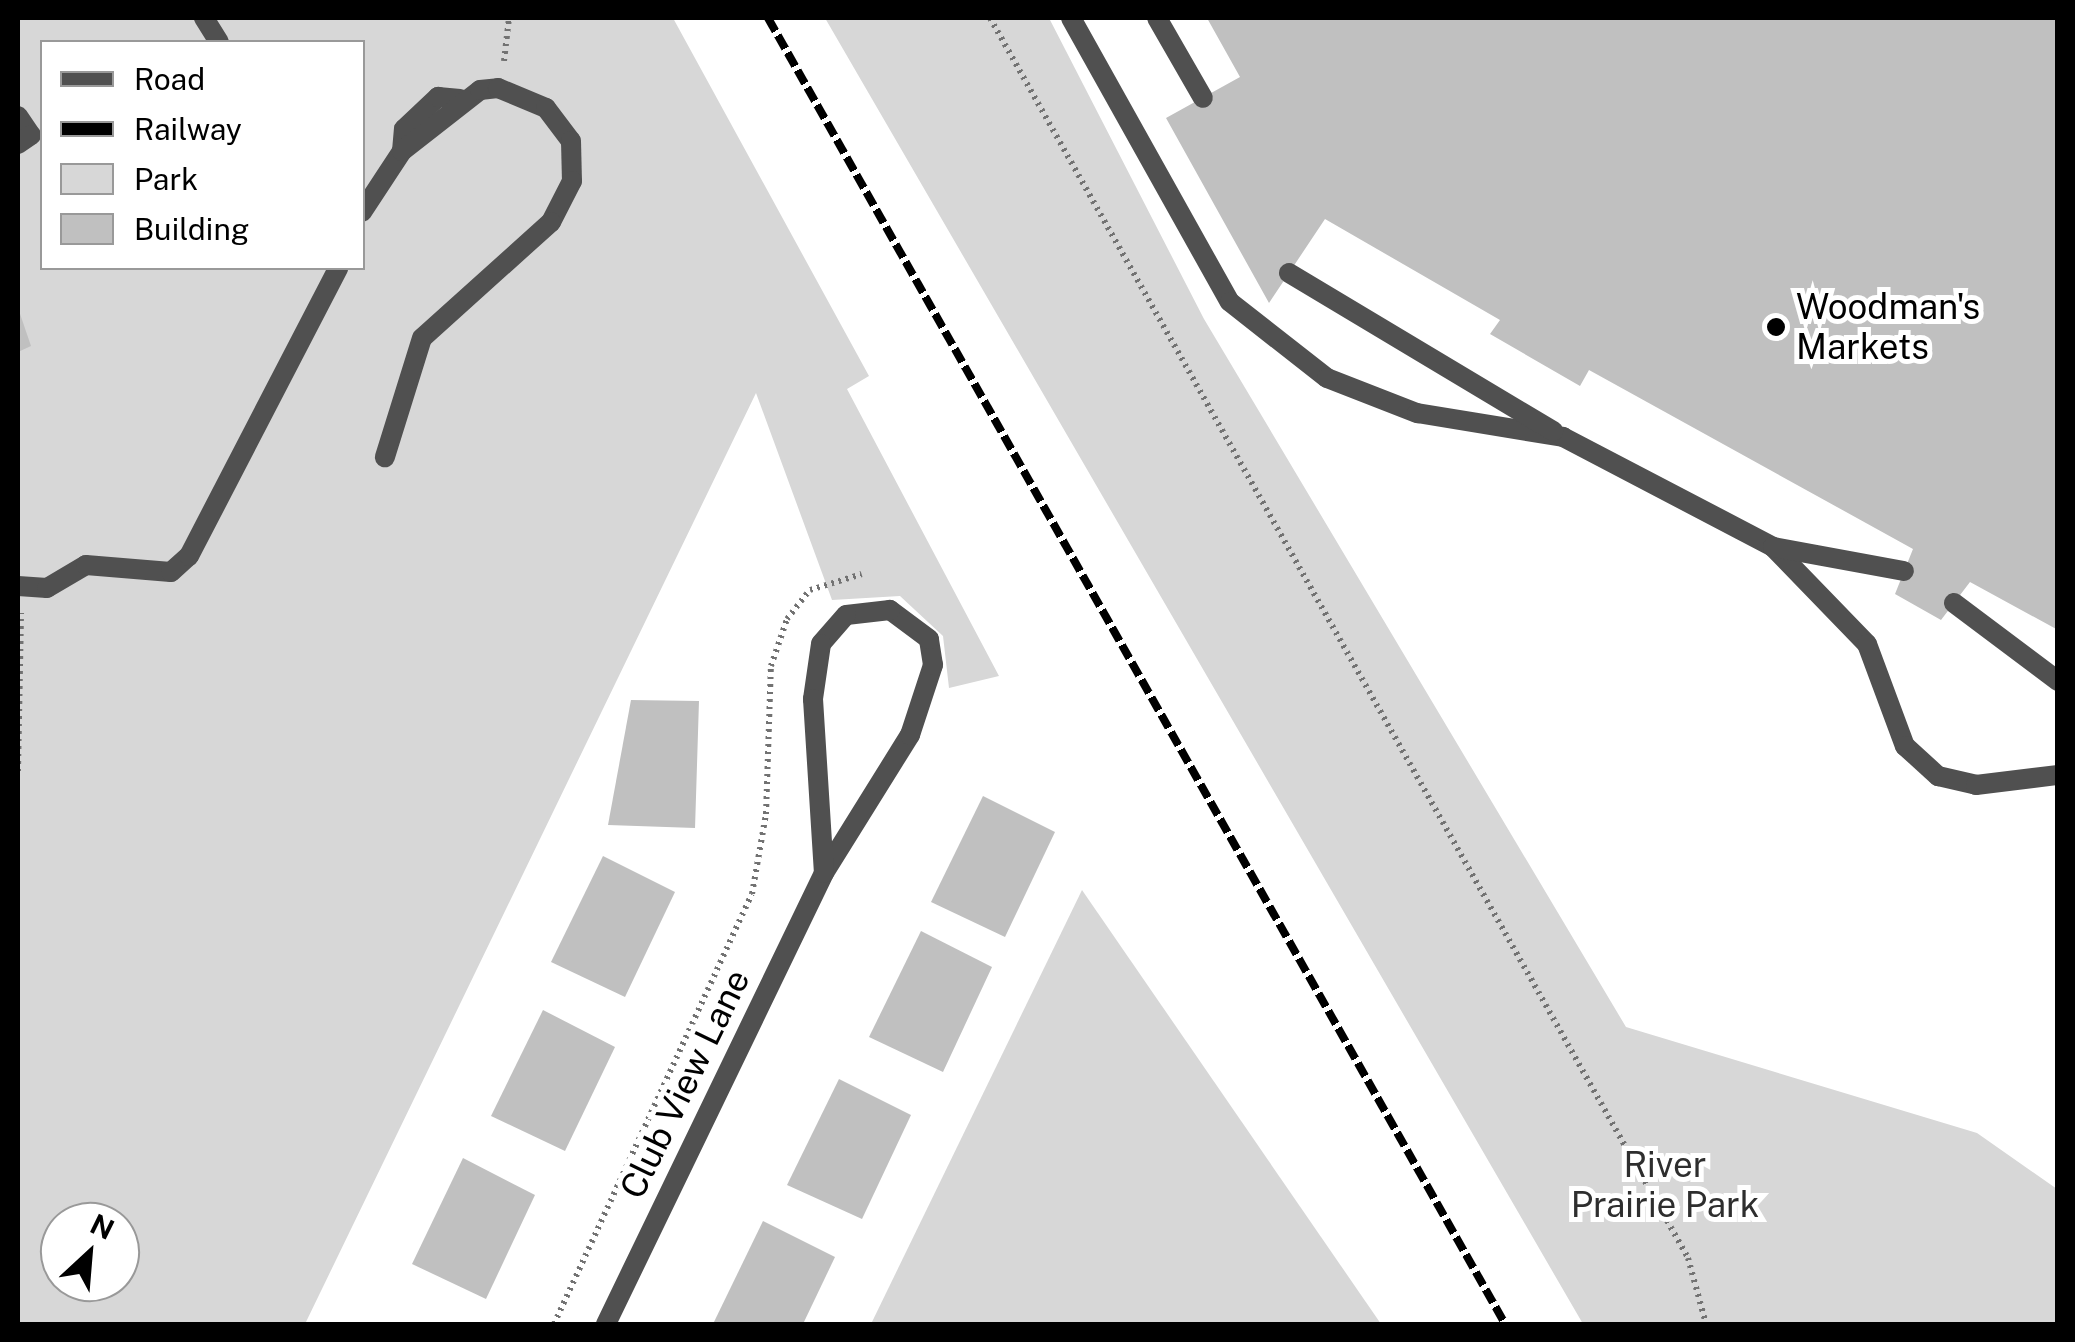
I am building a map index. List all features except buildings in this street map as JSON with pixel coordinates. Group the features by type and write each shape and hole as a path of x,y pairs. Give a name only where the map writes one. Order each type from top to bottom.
{"street":[{"path":"204,18 218,40"},
{"path":"1071,18 1230,302 1327,378 1417,413 1563,437"},
{"path":"1157,18 1203,98"},
{"path":"365,207 402,151 460,99 498,88 561,122 572,180 522,252 434,319 384,458"},
{"path":"18,116 31,135 18,144"},
{"path":"19,586 48,588 86,566 171,572 189,556 337,270"},
{"path":"1289,273 1563,437 1773,547 1904,570"},
{"path":"1773,547 1867,644 1905,746 1938,776 1976,785 2058,774"},
{"path":"1954,603 2058,681"},
{"name":"Club View Lane","path":"606,1324 824,873 902,750 929,685 928,639 890,610 846,615 822,644 814,699 824,873"}],"path":[{"path":"498,88 509,18"},
{"path":"990,18 1688,1258 1706,1324"},
{"path":"554,1324 748,908 766,814 770,666 787,619 810,590 862,574"},
{"path":"18,771 19,586"}],"green space":[{"path":"18,18 673,18 869,376 847,389 999,676 949,688 943,636 900,596 832,600 756,393 305,1324 18,1324"},
{"name":"River Prairie Park","path":"825,18 1049,18 1204,319 1626,1027 1977,1133 2057,1189 2057,1324 1583,1324"},
{"path":"1082,890 1381,1324 871,1324"}],"railway":[{"path":"768,18 1505,1324"}],"place":[{"name":"Woodman's Markets","path":"1776,327"}]}
